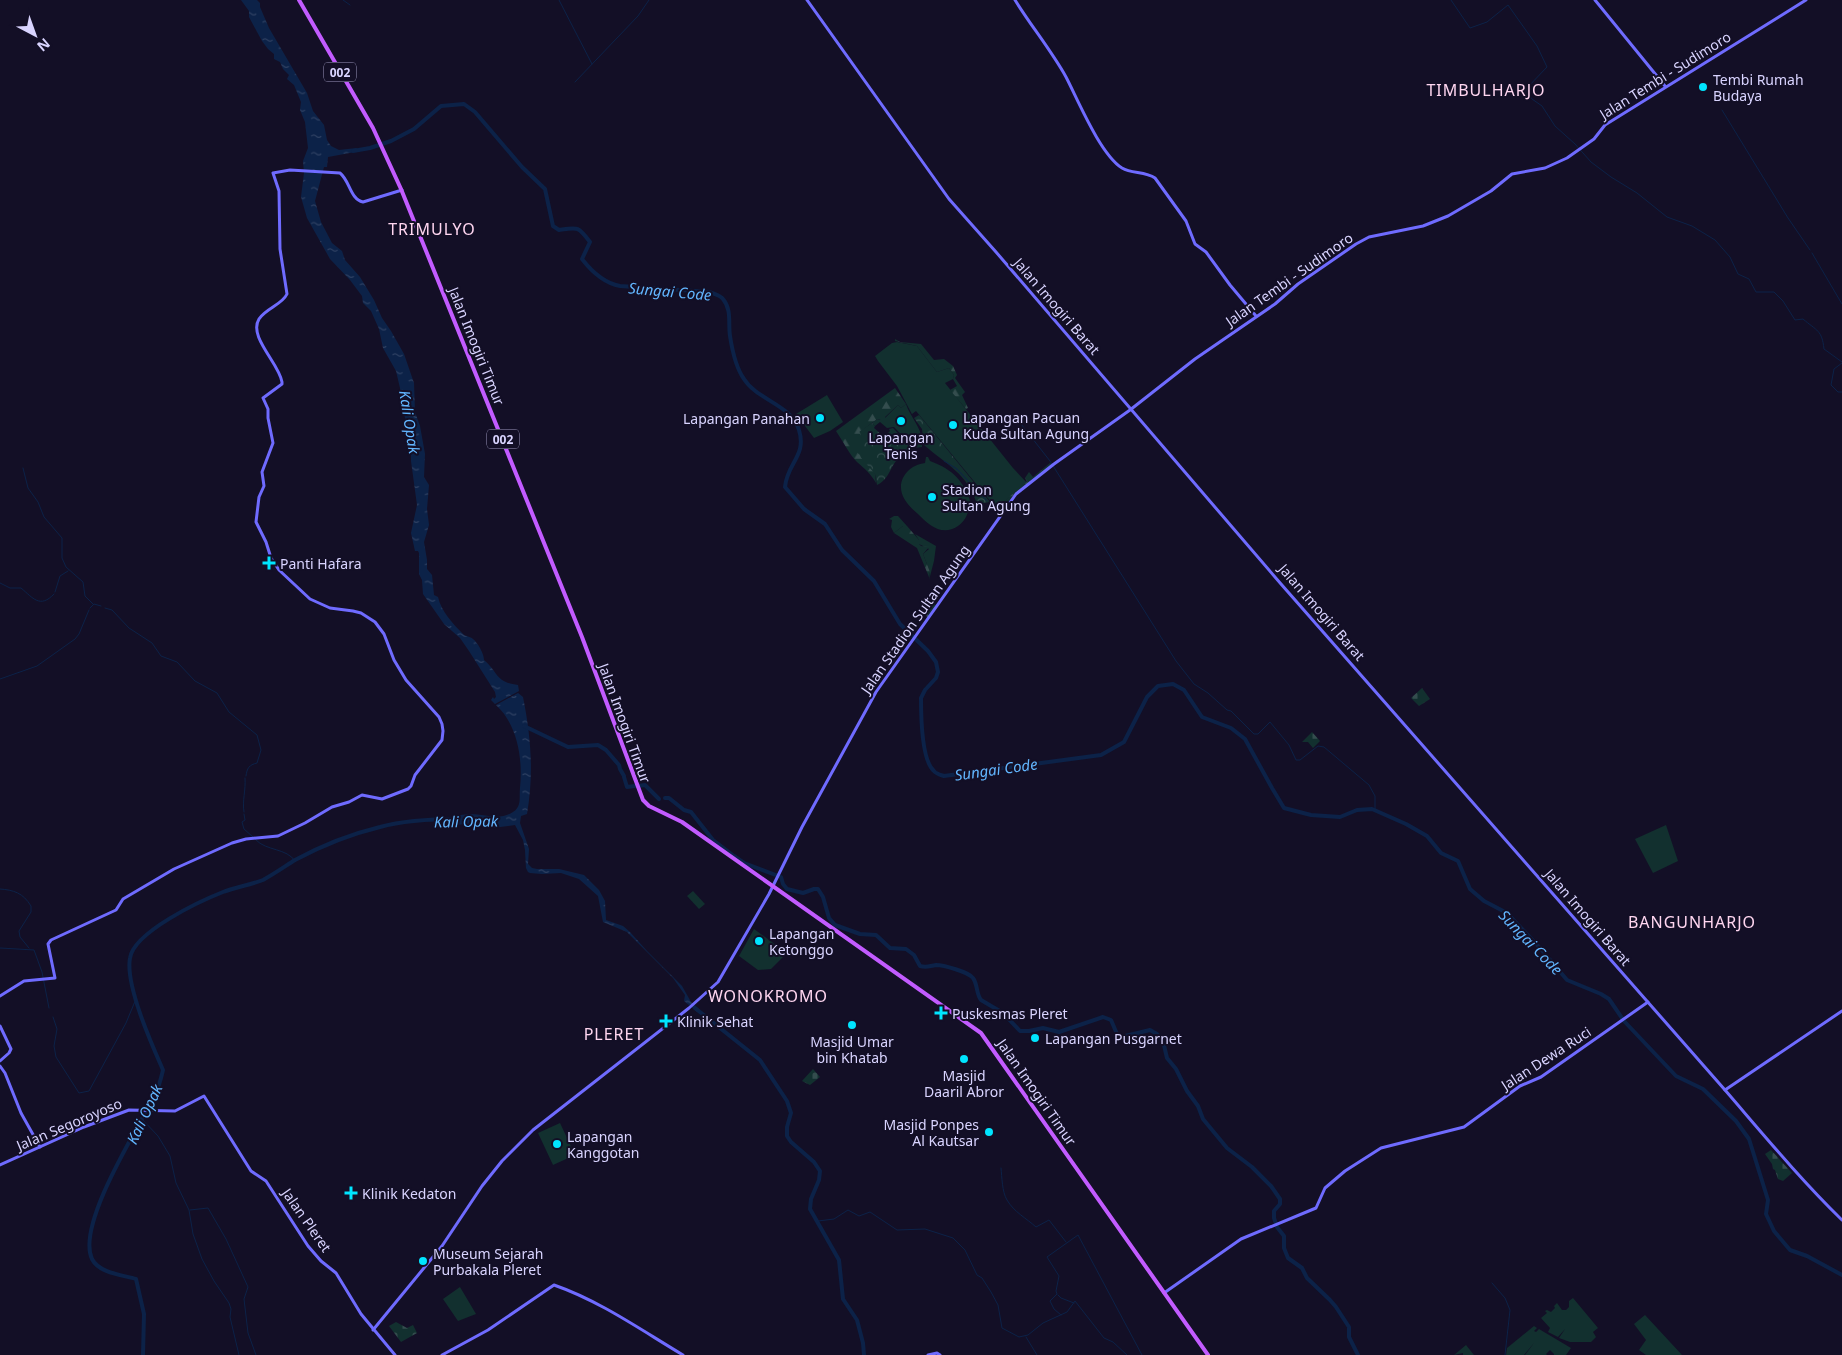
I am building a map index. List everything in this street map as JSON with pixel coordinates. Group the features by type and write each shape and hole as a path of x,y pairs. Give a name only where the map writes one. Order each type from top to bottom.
{"main road":[{"name":"Jalan Imogiri Timur","path":"299,0 381,145 402,190 582,637 640,795 646,804 680,820 981,1033 1208,1355"},
{"name":"Jalan Imogiri Barat","path":"807,0 954,205 1130,410 1788,1164 1842,1220"},
{"path":"1015,0 1065,76 1095,134 1110,156 1123,168 1155,178 1186,220 1195,243 1206,252 1256,316"},
{"path":"1595,0 1665,86"},
{"name":"Jalan Tembi - Sudimoro","path":"1130,410 1183,368 1275,304 1311,275 1356,244 1369,237 1427,225 1448,216 1490,191 1511,174 1545,168 1576,152 1594,139 1605,125 1806,0"},
{"path":"0,996 24,981 55,978 48,944 50,940 115,911 123,899 167,872 246,839 278,836 305,823 322,812 362,795 382,798 404,791 410,787 415,775 442,738 443,727 439,717 406,680 394,660 384,634 375,622 361,613 330,608 310,599 279,570 271,558 266,542 256,522 259,497 264,486 262,472 273,443 268,409 264,398 282,382 276,366 257,335 256,323 263,313 285,299 287,294 279,242 279,191 272,174 287,170 342,174 355,198 362,202 402,190"},
{"name":"Jalan Stadion Sultan Agung","path":"373,1330 442,1246 482,1186 502,1161 533,1130 712,989 722,976 772,886 876,692 1014,496 1053,465 1130,410"},
{"name":"Jalan Dewa Ruci","path":"1164,1293 1240,1239 1316,1208 1325,1188 1336,1178 1381,1148 1464,1127 1520,1086 1541,1078 1576,1051 1648,1002"},
{"path":"1725,1090 1842,1012"},
{"path":"0,1026 11,1049 0,1061"},
{"path":"0,1066 21,1113 40,1146"},
{"name":"Jalan Pleret","path":"204,1096 251,1171 266,1181 308,1246 336,1274 373,1330 395,1355"},
{"name":"Jalan Segoroyoso","path":"0,1165 84,1127 132,1110 171,1111 181,1109 204,1096"},
{"path":"442,1355 486,1331 554,1286 569,1291 609,1311 683,1355"},
{"path":"928,1355 937,1353 940,1355"}],"green space":[{"path":"895,339 900,342 921,344 934,360 944,359 953,366 957,375 955,378 965,392 962,395 968,408 966,409 950,390 957,386 953,379 954,375 949,368 937,372 917,346 895,341"},
{"name":"Lapangan Pacuan Kuda Sultan Agung","path":"897,342 917,346 937,372 949,368 954,375 953,379 945,383 1027,483 996,508 916,411 912,414 914,418 897,386 875,356 892,343"},
{"path":"895,388 906,404 901,408 898,405 885,417 885,421 877,419 860,432 875,474 876,483 870,474 854,459 836,431"},
{"name":"Lapangan Panahan","path":"827,395 843,422 830,431 814,438 796,414"},
{"path":"906,404 919,429 922,447 914,448 894,427 887,428 880,422 875,426 872,423 877,419 885,418 898,405 901,408"},
{"path":"919,415 990,502 977,504 973,493 962,477 924,445 922,429 914,418"},
{"path":"872,423 875,426 874,428 884,437 890,431 889,429 893,428 913,449 899,457 886,477 877,485 875,474 852,447 862,439 859,432"},
{"name":"Stadion Sultan Agung","path":"926,457 952,473 962,483 969,497 972,506 969,506 963,522 952,529 941,530 931,526 911,507 902,494 901,487 904,476 913,467 925,463"},
{"path":"1050,463 1052,465 1015,493 1002,510 1000,509 995,513 996,508 1027,482 1025,478 1029,472 1033,477"},
{"path":"898,516 907,526 903,526 894,533 891,527 892,520 889,519"},
{"path":"903,526 907,526 919,540 921,546 929,547 923,554 930,572 929,577 917,548 894,533"},
{"path":"915,534 936,546 929,580 930,572 923,554 929,549 919,544"},
{"path":"933,600 936,606 928,618 922,611"},
{"path":"1422,688 1430,699 1419,706 1411,698"},
{"path":"1312,732 1320,741 1313,748 1308,742 1302,742"},
{"path":"1666,825 1678,861 1653,873 1635,839"},
{"path":"693,891 705,904 699,909 687,896"},
{"name":"Lapangan Ketonggo","path":"754,929 787,953 771,969 758,970 739,956"},
{"path":"813,1069 820,1077 810,1085 802,1081"},
{"name":"Lapangan Kanggotan","path":"560,1123 575,1155 553,1165 538,1133"},
{"path":"1771,1150 1792,1173 1783,1181 1778,1179 1772,1164 1765,1154"},
{"path":"460,1287 476,1314 458,1321 443,1299"},
{"path":"1573,1298 1598,1328 1593,1332 1596,1337 1591,1342 1570,1342 1559,1338 1565,1329 1558,1337 1548,1332 1550,1328 1541,1318 1547,1313 1545,1311 1551,1312 1557,1303 1562,1310 1566,1310 1569,1307 1569,1301"},
{"path":"1645,1315 1682,1355 1646,1355 1639,1350 1646,1340 1634,1324"},
{"path":"396,1322 407,1328 413,1325 417,1333 401,1342 389,1326"},
{"path":"1534,1326 1537,1328 1534,1331 1536,1332 1539,1329 1571,1348 1566,1355 1554,1355 1550,1350 1547,1355 1525,1355 1534,1343 1524,1355 1506,1355 1507,1348"},
{"path":"1466,1345 1474,1355 1463,1355 1463,1353 1454,1355"}],"water":[{"path":"241,0 257,0 260,3 269,28 307,93 313,111 324,125 327,140 331,146 339,150 357,148 355,152 328,157 327,167 324,167 315,201 321,222 332,243 342,251 345,260 360,277 404,354 414,383 415,412 420,426 425,454 424,477 429,485 427,509 429,525 424,542 427,569 432,575 434,595 438,597 442,607 455,626 465,636 475,641 482,652 484,660 501,679 518,685 519,691 495,704 491,700 493,697 494,699 496,697 495,692 469,651 460,638 444,624 423,594 422,580 419,574 419,553 415,551 411,533 417,505 411,461 411,438 401,404 396,371 383,348 379,329 371,311 363,303 362,296 350,280 330,259 307,218 301,197 304,173 303,161 308,148 305,122 300,110 301,102 294,85 287,79 289,75 283,69 280,62 274,59 274,54 262,41 249,17 249,11"},
{"path":"518,693 523,697 531,755 527,814 521,816 520,823 529,849 528,864 532,868 537,869 559,869 584,875 599,890 605,901 606,920 623,926 630,932 682,986 691,1002 699,1009 697,1012 684,1001 685,995 673,978 627,932 603,922 598,896 579,879 561,873 542,874 528,872 523,840 515,825 492,828 466,824 454,825 455,816 471,814 503,816 513,812 518,807 521,777 520,755 509,722 496,705"}],"waterway":[{"path":"343,0 350,5"},
{"path":"559,0 592,64"},
{"path":"575,82 638,16 649,0"},
{"path":"1451,0 1470,28 1487,22 1508,5 1537,46 1547,67 1526,89 1532,99 1542,106 1555,126 1591,162 1637,193 1667,217 1692,226 1715,240 1730,257 1738,274 1749,279 1756,292 1774,292 1783,301 1795,320 1803,319 1815,329 1822,338 1824,349 1842,362"},
{"name":"Sungai Code","path":"353,151 391,141 414,129 441,106 464,104 475,112 522,167 545,189 553,226 559,230 570,228 580,230 590,242 582,259 599,276 614,285 710,292 722,298 728,308 732,347 741,375 757,392 789,414 799,430 801,439 799,453 789,472 785,487 804,509 825,524 842,550 874,581 900,624 928,651 936,662 938,672 936,678 925,690 921,698 924,747 926,757 936,773 944,776 1101,755 1124,742 1147,697 1158,686 1173,684 1184,690 1202,717 1231,728 1245,739 1284,808 1311,815 1340,817 1357,810 1372,809 1406,824 1427,836 1441,853 1458,861 1470,889 1484,901 1507,913 1567,980 1609,999 1624,1021 1676,1076 1703,1089 1736,1121 1749,1139 1768,1200 1766,1214 1774,1231 1790,1250 1807,1256 1842,1275"},
{"path":"1722,110 1788,218 1810,250"},
{"path":"1812,253 1842,304"},
{"path":"1842,363 1834,369 1831,385 1838,392 1842,392"},
{"path":"1021,424 1050,461 1176,661 1194,684 1208,693 1227,710 1231,711 1254,734 1258,734 1270,722 1289,745 1296,760 1300,760 1318,746 1324,747 1369,785 1375,796 1375,811"},
{"path":"944,461 957,469 987,501"},
{"path":"23,468 28,488 38,502 44,517 62,538 62,558 66,567 83,582 85,596 93,604"},
{"path":"55,592 60,576 68,571"},
{"path":"0,583 10,588 21,588 33,598 41,601 45,601 54,594"},
{"path":"90,608 94,604 101,606"},
{"path":"105,608 112,610 129,628 152,643 161,656 177,662 195,681 217,693 229,712 257,735 261,750 257,763 249,767 246,776"},
{"path":"0,679 37,666 75,639 89,610"},
{"path":"524,726 568,747 598,745 606,750 619,765 624,776"},
{"path":"624,777 627,787 635,786"},
{"path":"244,812 245,778"},
{"path":"638,786 645,785 659,799"},
{"path":"665,798 669,798 684,810 691,812 713,840 744,863 781,877 787,889 803,893 818,889 823,897 829,918 835,925 860,934 876,935 890,948 906,949 914,955 920,966 944,966 971,976 975,981 981,1000 1003,1013 1020,1031 1043,1028 1059,1032 1103,1017 1111,1020 1117,1034 1121,1037 1150,1030 1157,1034 1163,1041 1167,1058 1176,1069 1187,1091 1198,1106 1203,1119 1227,1148 1252,1167 1271,1186 1280,1199 1280,1204 1274,1211 1274,1218 1277,1227 1284,1236 1284,1248 1288,1258 1302,1268 1307,1278 1336,1307 1349,1327 1349,1337 1358,1355"},
{"path":"244,814 245,820 242,822 244,829 253,837"},
{"name":"Kali Opak","path":"143,1355 144,1314 136,1279 111,1273 95,1264 89,1244 100,1201 123,1152 155,1095 163,1070 135,999 130,970 130,958 134,948 155,928 199,902 223,892 263,880 295,860 336,841 358,833 409,821 459,819"},
{"path":"256,840 260,844 287,854 295,861"},
{"path":"0,889 18,893 31,906 31,912 19,931 20,937 29,948"},
{"path":"0,948 34,950 42,972 49,1008"},
{"path":"53,1017 57,1029 54,1046 56,1057 79,1093 89,1091 126,1023 136,999"},
{"path":"695,1008 760,1060 787,1101 791,1113 787,1127 787,1136 791,1142 814,1162 820,1171 819,1180 811,1199 810,1209 839,1260 843,1299 857,1320 864,1355"},
{"path":"141,1118 158,1136 170,1156 176,1183 189,1210 193,1234 202,1259 229,1303 231,1309 230,1317 239,1355"},
{"path":"1001,1168 1004,1193 1013,1208 1036,1227 1049,1220 1066,1242"},
{"path":"190,1210 208,1208 226,1239 248,1287 244,1299 248,1333 256,1355"},
{"path":"818,1221 834,1219 848,1210 859,1216 870,1212 897,1230 925,1229 953,1238 965,1250 977,1275 982,1278 991,1292 998,1305 1002,1328 1019,1337 1028,1335 1043,1323 1067,1312 1075,1301 1104,1338 1113,1342 1127,1355"},
{"path":"1061,1315 1054,1309 1050,1301 1057,1294 1059,1276 1047,1257 1078,1235 1142,1355"},
{"path":"1492,1283 1505,1298 1510,1310 1505,1355"},
{"path":"1058,1295 1074,1303"},
{"path":"1026,1337 1037,1355"}],"place":[{"name":"Tembi Rumah Budaya","path":"1703,87"},
{"name":"Lapangan Panahan","path":"820,418"},
{"name":"Lapangan Tenis","path":"901,421"},
{"name":"Lapangan Pacuan Kuda Sultan Agung","path":"953,425"},
{"name":"Stadion Sultan Agung","path":"932,497"},
{"name":"Panti Hafara","path":"269,563"},
{"name":"Lapangan Ketonggo","path":"759,941"},
{"name":"Puskesmas Pleret","path":"941,1013"},
{"name":"Klinik Sehat","path":"666,1021"},
{"name":"Masjid Umar bin Khatab","path":"852,1025"},
{"name":"Lapangan Pusgarnet","path":"1035,1038"},
{"name":"Masjid Daaril Abror","path":"964,1059"},
{"name":"Masjid Ponpes Al Kautsar","path":"989,1132"},
{"name":"Lapangan Kanggotan","path":"557,1144"},
{"name":"Klinik Kedaton","path":"351,1193"},
{"name":"Museum Sejarah Purbakala Pleret","path":"423,1261"}],"district":[{"name":"TIMBULHARJO","path":"1486,90"},
{"name":"TRIMULYO","path":"432,229"},
{"name":"BANGUNHARJO","path":"1692,922"},
{"name":"WONOKROMO","path":"768,996"},
{"name":"PLERET","path":"614,1034"}]}
